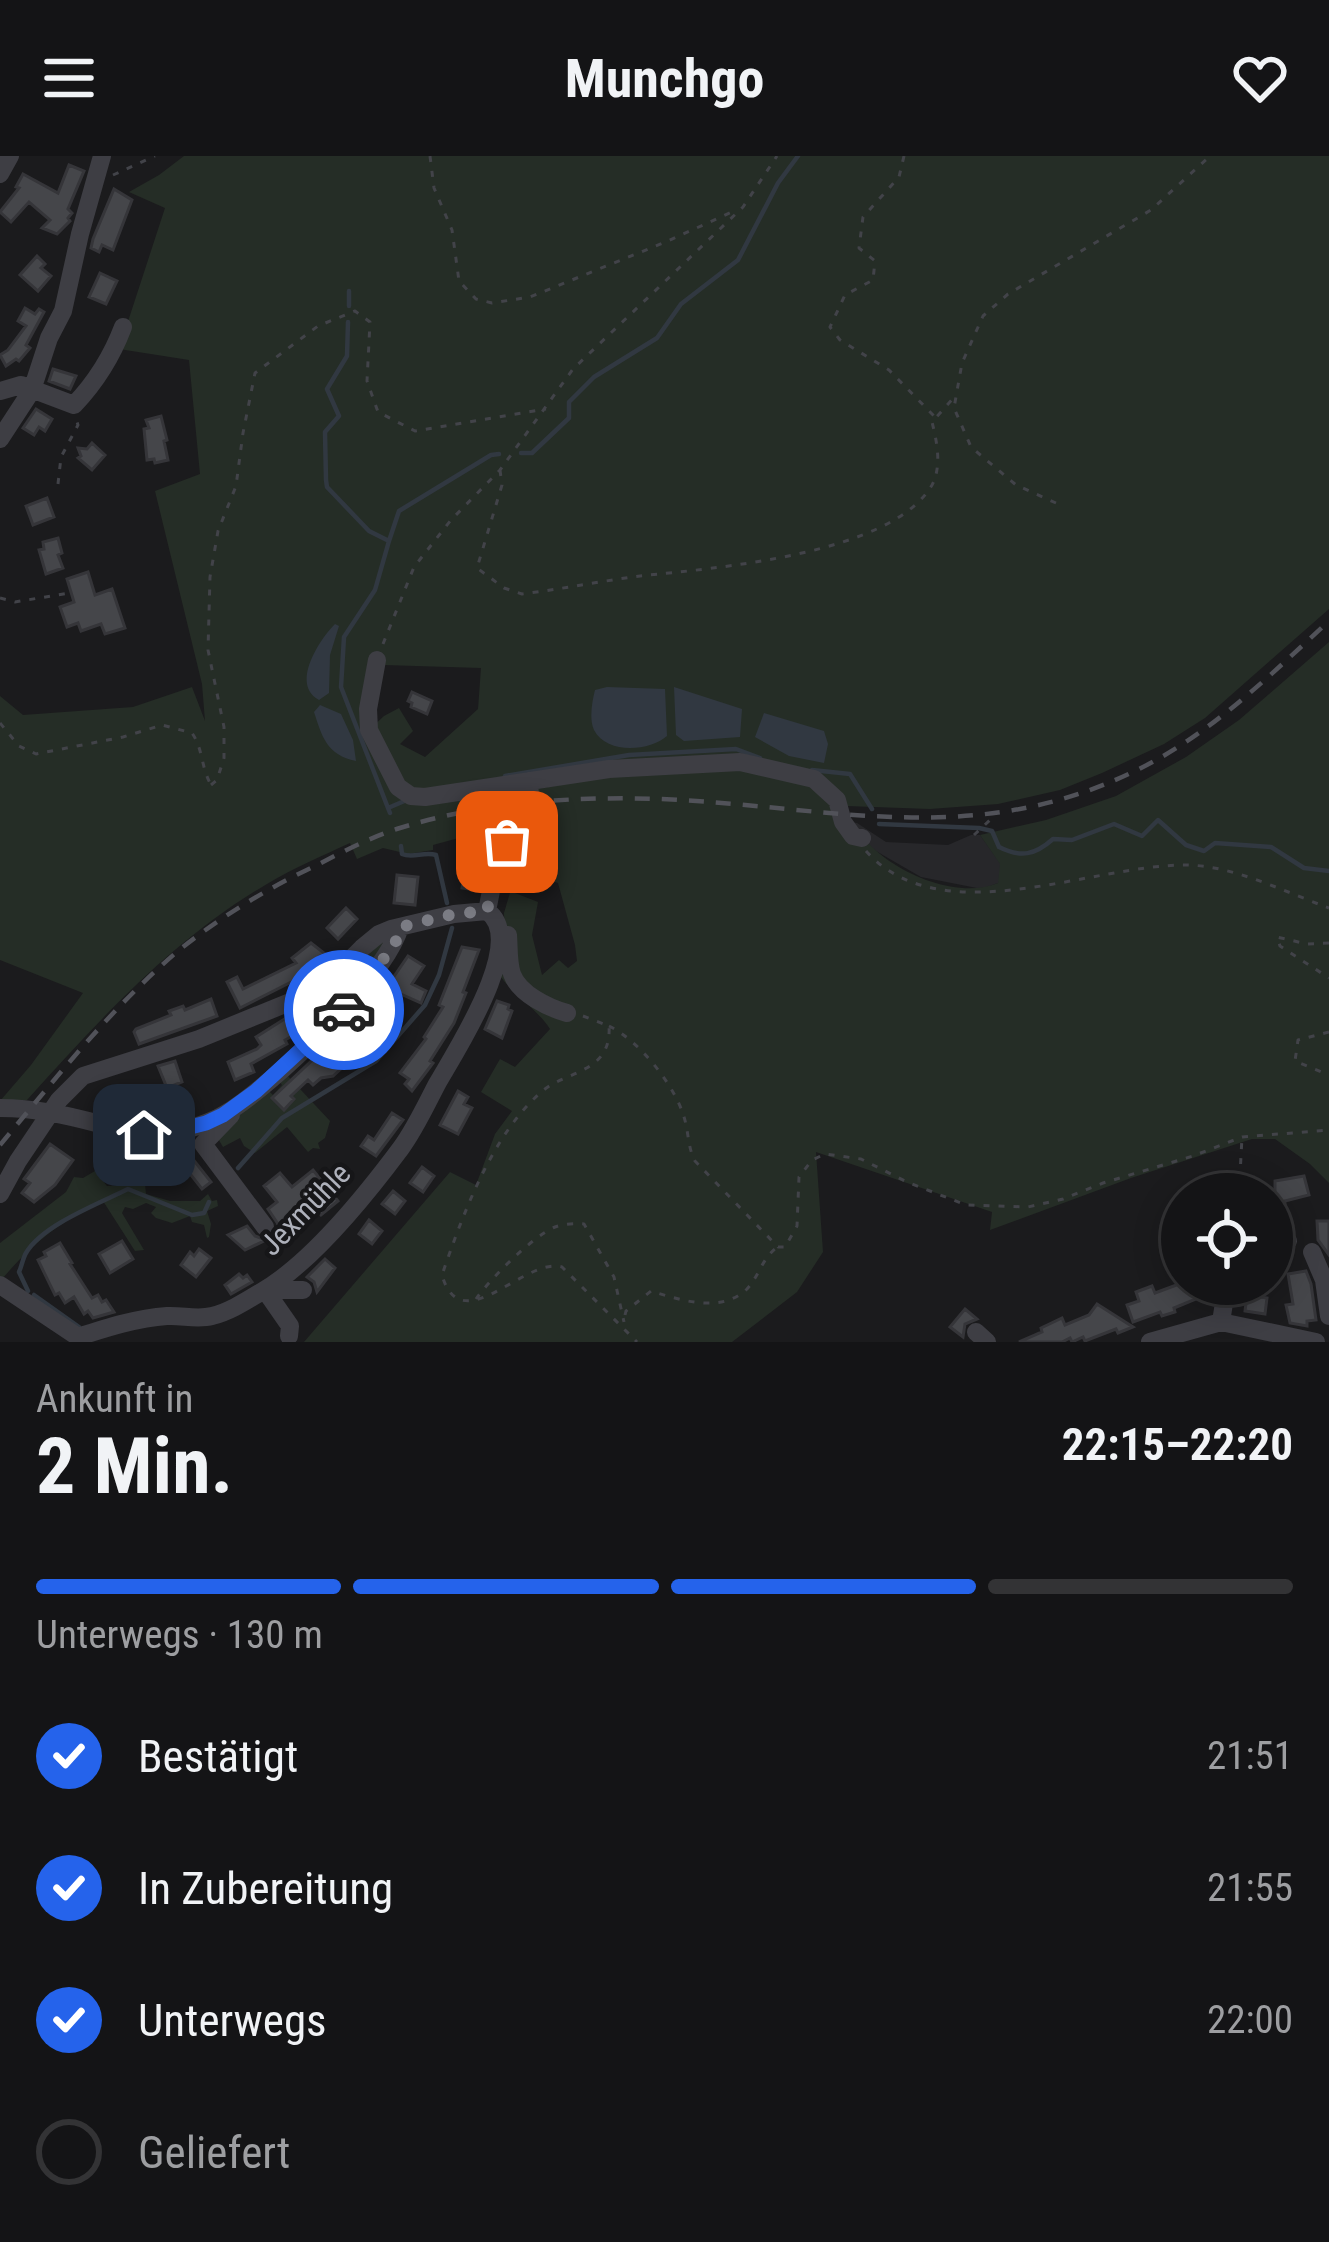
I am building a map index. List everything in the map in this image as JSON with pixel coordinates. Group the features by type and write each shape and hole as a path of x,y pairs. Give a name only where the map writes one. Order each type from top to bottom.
{"street":[{"path":"0,174 10,156"},
{"path":"0,439 32,390 68,296 102,156"},
{"path":"0,391 21,385 74,405 116,345 122,327"},
{"path":"377,660 369,730 398,787 411,796 609,769 740,762 814,779 837,800 843,822 858,837"},
{"name":"Jexmühle","path":"0,1285 78,1337 164,1316 217,1316 286,1276 330,1234 404,1145 481,1007 498,954 499,929 490,913 497,861 531,810 530,781"},
{"path":"0,1194 59,1100 83,1076 199,1039 312,993 379,934 400,927 454,914 500,910 507,917 515,981 568,1013"},
{"path":"265,1227 203,1144 351,1002 395,944 400,927"},
{"path":"0,1108 54,1112 155,1136 206,1123 251,1095"},
{"path":"1312,1252 1324,1280 1329,1316"},
{"path":"265,1290 302,1290"},
{"path":"265,1290 290,1327 290,1336"},
{"path":"1221,1322 1224,1305"},
{"path":"1150,1342 1221,1322 1316,1342"}],"path":[{"path":"95,178 111,176 155,156"},
{"path":"430,156 434,188 452,230 459,280 476,299 492,302 530,297 743,207"},
{"path":"377,660 414,567 451,520 500,470 573,369 743,207 777,156"},
{"path":"500,470 502,485 478,568 504,588 522,593 770,559 853,539 888,523 927,492 935,479 934,420 889,370 840,340 830,328 845,295 873,280 875,262 859,248 863,217 899,177 904,156"},
{"path":"1056,503 1016,485 971,447 954,408 962,363 983,316 1008,294 1151,210 1210,156"},
{"path":"0,723 19,746 36,754 162,725 192,733 201,746 211,785 217,780 224,758 224,727 208,650 210,577 218,532 236,486 255,373 318,326 355,311 370,322 367,381 378,412 415,431 546,409"},
{"path":"934,420 956,395"},
{"path":"58,484 61,457 78,425 74,405"},
{"path":"0,598 15,602 69,593"},
{"path":"974,835 990,822"},
{"path":"858,837 870,857 896,876 967,892 1205,866 1329,908"},
{"path":"1329,943 1277,937 1280,946 1329,978"},
{"path":"568,1013 609,1026 642,1050 675,1094 694,1161 778,1247"},
{"path":"609,1026 610,1039 587,1070 545,1087 508,1129 442,1275 453,1298 474,1301 553,1264 562,1267 637,1342"},
{"path":"1329,1032 1298,1040 1295,1060 1329,1075"},
{"path":"624,1325 626,1311 651,1291 712,1304 744,1292 768,1254 785,1247 797,1226 799,1177 812,1160 825,1154 860,1159 966,1205 1028,1207 1242,1137 1329,1130"},
{"path":"1240,1173 1242,1137"},
{"path":"474,1301 487,1283 554,1227 579,1222 608,1265 624,1325"}],"shaded area":[{"path":"184,156 1329,156 1329,609 1205,718 1164,744 1102,773 1060,790 998,804 930,809 846,806 868,843 908,872 955,887 998,883 1000,864 980,835 1046,820 1116,796 1186,757 1239,720 1329,642 1329,1183 1275,1139 1252,1139 990,1230 992,1212 816,1152 823,1252 797,1292 732,1342 304,1342 450,1172 476,1185 495,1134 512,1111 481,1092 500,1059 515,1067 550,1029 500,976 504,913 518,876 504,865 512,829 491,835 488,830 408,854 383,848 357,859 350,843 287,873 233,906 169,955 27,1100 0,1101 83,993 0,960 0,696 23,715 133,707 192,687 205,721 202,684 155,491 200,474 189,360 119,349 165,208 129,192","holes":["384,665 481,668 478,709 425,757 400,744 413,731 399,708 370,729","540,877 558,883 577,961 568,968 559,960 542,975 532,935 538,902 515,893"]},
{"path":"335,624 339,626 330,655 329,693 319,700 311,693 307,674 315,651"},
{"path":"674,687 742,709 740,737 684,741 676,735"},
{"path":"665,689 667,736 629,748 600,738 592,726 592,705 595,690"},
{"path":"320,705 341,714 356,761 327,744 314,712"},
{"path":"764,713 824,731 828,744 824,763 789,756 755,737"},
{"path":"850,822 886,842 948,845 980,835 1000,863 1001,878 982,889 921,877 869,847"},
{"path":"392,940 336,1008 330,1006 325,996 373,942"},
{"path":"286,1074 330,1121 325,1138 318,1143 320,1149 308,1152 287,1127 255,1153 240,1138 223,1147 217,1137 267,1089 273,1095 282,1085 278,1080"},
{"path":"95,1171 107,1186 145,1184 146,1194 170,1201 200,1201 208,1194 218,1206 207,1211 209,1237 204,1225 192,1222 190,1216 172,1223 156,1218 151,1213 156,1207 146,1203 125,1207 122,1213 144,1250 135,1251 103,1201 48,1234 0,1278 0,1243 66,1192 74,1177"}],"building":[{"path":"69,165 84,171 68,209 70,221 57,234 42,228 50,220 29,202 11,222 0,212 19,188 23,174 58,193"},
{"path":"114,189 132,200 113,250 102,245 99,252 91,248 93,239"},
{"path":"37,256 45,264 41,268 51,276 38,291 20,275"},
{"path":"100,273 117,281 106,304 89,297"},
{"path":"25,308 35,314 39,309 44,312 26,345 30,348 19,361 6,366 0,355 26,326 18,321"},
{"path":"53,369 76,376 70,389 49,381"},
{"path":"36,409 52,419 45,431 39,427 34,435 23,428"},
{"path":"161,416 168,460 155,463 147,460 144,429 149,428 146,420"},
{"path":"92,443 105,455 92,470 78,458 78,448 87,449"},
{"path":"47,498 54,517 33,525 26,506"},
{"path":"58,538 63,568 46,574 39,550 44,549 43,542"},
{"path":"88,572 95,595 112,589 125,628 105,634 101,624 81,631 78,623 67,627 60,607 74,602 67,579"},
{"path":"412,692 432,701 427,714 411,707"},
{"path":"469,848 487,851 477,890 462,888"},
{"path":"397,875 418,877 415,905 394,903"},
{"path":"346,908 357,919 338,939 327,928"},
{"path":"311,943 324,953 301,972 303,976 240,1008 227,982 237,977 243,989 296,963 292,958"},
{"path":"462,947 479,950 466,993 433,1063 412,1091 405,1084 409,1079 400,1073 443,1007 439,1005"},
{"path":"408,956 424,966 412,984 426,991 421,1003 396,992 392,999 382,994"},
{"path":"211,999 217,1016 139,1044 136,1029 171,1015 169,1011"},
{"path":"326,999 329,1004 305,1029 251,1064 254,1072 235,1080 228,1062 257,1049 261,1045 256,1037"},
{"path":"497,1001 512,1011 502,1038 485,1029"},
{"path":"359,1011 371,1020 354,1042 342,1033"},
{"path":"320,1053 332,1066 343,1067 313,1085 308,1080 284,1110 272,1098"},
{"path":"175,1061 182,1082 167,1088 158,1066"},
{"path":"130,1090 144,1113 130,1119 122,1116 114,1096"},
{"path":"458,1091 468,1097 464,1104 472,1108 458,1134 440,1125"},
{"path":"178,1096 184,1112 150,1122 144,1109"},
{"path":"392,1113 403,1120 376,1156 361,1146 368,1136 374,1140"},
{"path":"104,1142 125,1146 121,1169 99,1166"},
{"path":"50,1144 73,1160 55,1185 34,1202 22,1193 30,1183 24,1179"},
{"path":"143,1149 160,1159 144,1178 129,1165"},
{"path":"192,1158 211,1182 202,1189 183,1165"},
{"path":"422,1167 434,1176 423,1192 410,1183"},
{"path":"313,1170 338,1201 321,1215 315,1208 274,1237 278,1224 268,1209 277,1202 264,1186 280,1173 292,1187"},
{"path":"1304,1176 1309,1195 1293,1199 1293,1178"},
{"path":"393,1191 405,1201 395,1214 382,1204"},
{"path":"369,1220 382,1231 372,1244 359,1234"},
{"path":"1317,1221 1329,1221 1329,1255 1318,1240"},
{"path":"247,1226 266,1240 245,1250 228,1235"},
{"path":"122,1241 133,1259 110,1273 99,1254"},
{"path":"60,1243 92,1298 98,1295 102,1302 106,1300 114,1312 93,1318 88,1311 84,1314 74,1297 65,1303 59,1293 55,1295 38,1260"},
{"path":"199,1249 211,1258 196,1277 181,1265 190,1252 194,1256"},
{"path":"325,1259 335,1268 317,1292 307,1277"},
{"path":"1306,1271 1311,1284 1316,1320 1307,1321 1307,1326 1290,1323 1286,1305 1293,1305 1293,1273"},
{"path":"239,1274 252,1282 231,1294 225,1285"},
{"path":"1152,1286 1155,1293 1161,1291 1161,1305 1181,1305 1175,1312 1133,1322 1127,1305 1139,1301 1136,1292"},
{"path":"1097,1304 1133,1327 1085,1341 1083,1337 1072,1342 1070,1338 1019,1342 1062,1318 1065,1325 1089,1315"},
{"path":"1246,1305 1266,1305 1265,1314 1245,1311"},
{"path":"965,1309 977,1319 965,1324 963,1337 950,1327"}],"waterway":[{"path":"521,453 532,453 569,418 569,402 594,377 657,338 681,304 738,260 778,183 798,156"},
{"path":"349,291 349,306"},
{"path":"348,322 347,356 327,389 339,416 325,432 327,487 369,531 389,541 375,590 344,637 341,687 388,808"},
{"path":"389,541 399,511 499,454"},
{"path":"505,776 629,755 736,749 760,758"},
{"path":"812,770 850,774 872,809"},
{"path":"390,813 388,808 409,799"},
{"path":"879,824 979,828 992,831 999,847 1021,854 1053,839 1072,840 1114,824 1142,836 1158,820 1186,845 1204,851 1215,843 1271,847 1304,868 1329,871"},
{"path":"401,846 402,854 436,855 447,903"},
{"path":"238,1168 282,1118 376,1061 425,1005 452,928"},
{"path":"28,1291 19,1272 26,1253 45,1233 88,1208 128,1189 192,1215 204,1213 209,1202"},
{"path":"34,1295 79,1327"}],"railway":[{"path":"0,1145 107,1020 178,951 263,893 379,836 464,812 595,799 661,799 900,817 1016,810 1075,795 1162,757 1237,704 1329,621"}],"way so far":[{"path":"344,1010 395,944 400,927 487,911 497,861 507,842"}],"route":[{"path":"144,1135 155,1136 223,1115 344,1010"}]}
